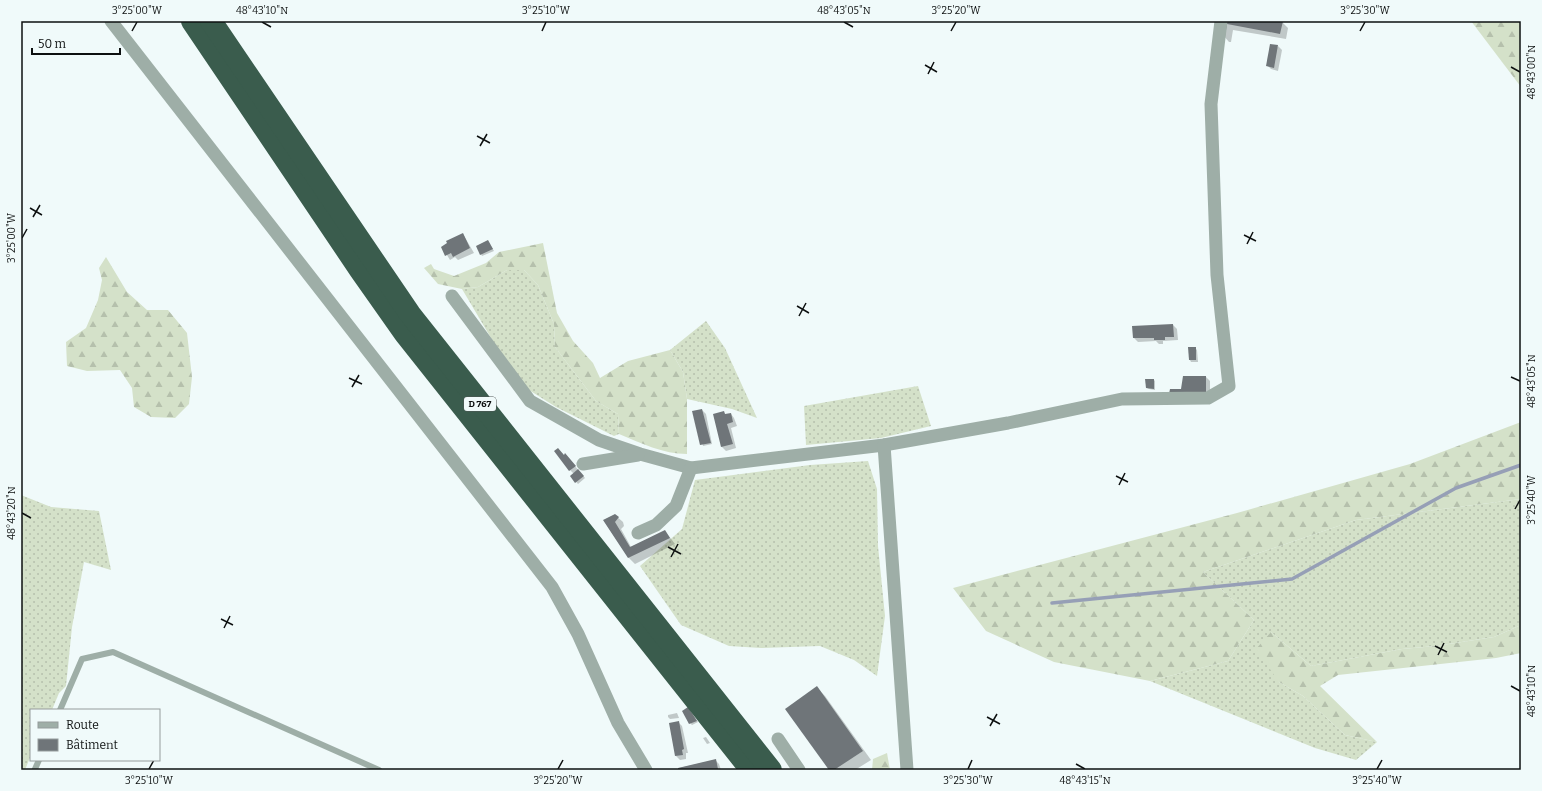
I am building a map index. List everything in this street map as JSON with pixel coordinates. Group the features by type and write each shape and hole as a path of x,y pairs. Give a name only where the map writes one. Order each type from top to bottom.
{"highway":[{"name":"D 767","path":"192,21 405,334 751,770"},
{"name":"D 767","path":"211,21 367,253 410,314 771,770"}],"street":[{"path":"111,21 552,587 578,634 618,723 646,770"},
{"path":"452,296 530,401 599,440 640,454 691,468 884,445 1008,423 1122,399 1208,398 1229,386 1217,275 1211,104 1221,21"},
{"path":"884,445 907,770"},
{"path":"583,464 640,454"},
{"path":"638,533 656,525 676,506 691,468"},
{"path":"778,739 799,770"}],"lane":[{"path":"60,709 82,659 113,652 379,770"},
{"path":"35,769 39,761"}],"green space":[{"path":"1471,21 1521,21 1521,87"},
{"path":"543,243 557,313 573,341 593,363 600,378 628,361 670,350 683,372 687,399 687,454 678,454 661,450 619,434 618,414 596,401 555,347 554,324 538,285 524,270 507,270 478,287 462,289 438,284 424,268 431,264 434,269 454,276 486,263 499,252"},
{"path":"106,257 127,292 147,310 168,310 187,333 192,377 189,404 175,418 151,417 134,407 132,388 120,370 87,371 67,366 66,342 86,328 98,300 102,280 99,268"},
{"path":"507,270 524,270 538,285 554,324 555,347 596,401 618,414 619,434 614,436 556,407 529,390 494,343 462,289 478,287"},
{"path":"706,321 725,348 757,418 732,409 687,399 683,372 670,350"},
{"path":"918,386 931,426 881,438 806,445 804,406"},
{"path":"1521,422 1521,499 1356,520 1203,572 1254,620 1228,661 1150,681 1054,662 986,631 953,588 1237,513 1410,464"},
{"path":"868,461 877,489 878,546 885,616 877,676 854,660 820,646 761,648 729,646 681,625 640,566 682,529 695,480 810,465"},
{"path":"21,495 51,507 99,511 111,570 84,562 72,627 66,686 59,693 52,709 30,709 30,758 25,770 21,770"},
{"path":"1521,499 1521,625 1494,637 1436,646 1402,649 1311,666 1271,632 1279,682 1303,696 1345,735 1377,742 1356,760 1315,748 1150,681 1228,661 1254,620 1203,572 1356,520"},
{"path":"1521,625 1521,653 1496,658 1338,675 1320,686 1377,742 1345,735 1303,696 1279,682 1256,649 1271,632 1311,666 1402,649 1436,646 1494,637"},
{"path":"887,753 890,770 872,770 873,759"}],"building":[{"path":"1222,21 1283,21 1280,34 1227,24 1225,36"},
{"path":"1270,44 1278,45 1274,68 1266,66"},
{"path":"463,233 470,248 453,257 451,253 445,256 441,247 447,243 446,241"},
{"path":"488,240 493,249 480,255 476,246"},
{"path":"1173,324 1174,337 1165,337 1165,340 1154,340 1154,338 1133,338 1132,326"},
{"path":"1188,347 1196,347 1196,360 1189,360"},
{"path":"1183,376 1206,376 1206,396 1169,394 1170,389 1181,389"},
{"path":"1145,379 1154,379 1154,389 1146,388"},
{"path":"702,409 711,443 700,445 692,411"},
{"path":"724,411 725,414 731,413 733,422 727,424 733,444 721,447 713,414"},
{"path":"558,448 564,455 565,453 576,466 569,471 554,451"},
{"path":"578,469 584,476 575,483 570,476"},
{"path":"615,514 619,517 615,522 630,547 665,530 670,538 628,558 603,520"},
{"path":"817,686 863,751 834,770 829,770 785,709"},
{"path":"688,707 697,721 689,724 682,711"},
{"path":"679,721 684,749 682,750 683,755 675,756 669,723"},
{"path":"716,759 718,769 678,770 678,768"}],"waterway":[{"path":"1052,603 1292,579 1456,488 1521,465"}]}
